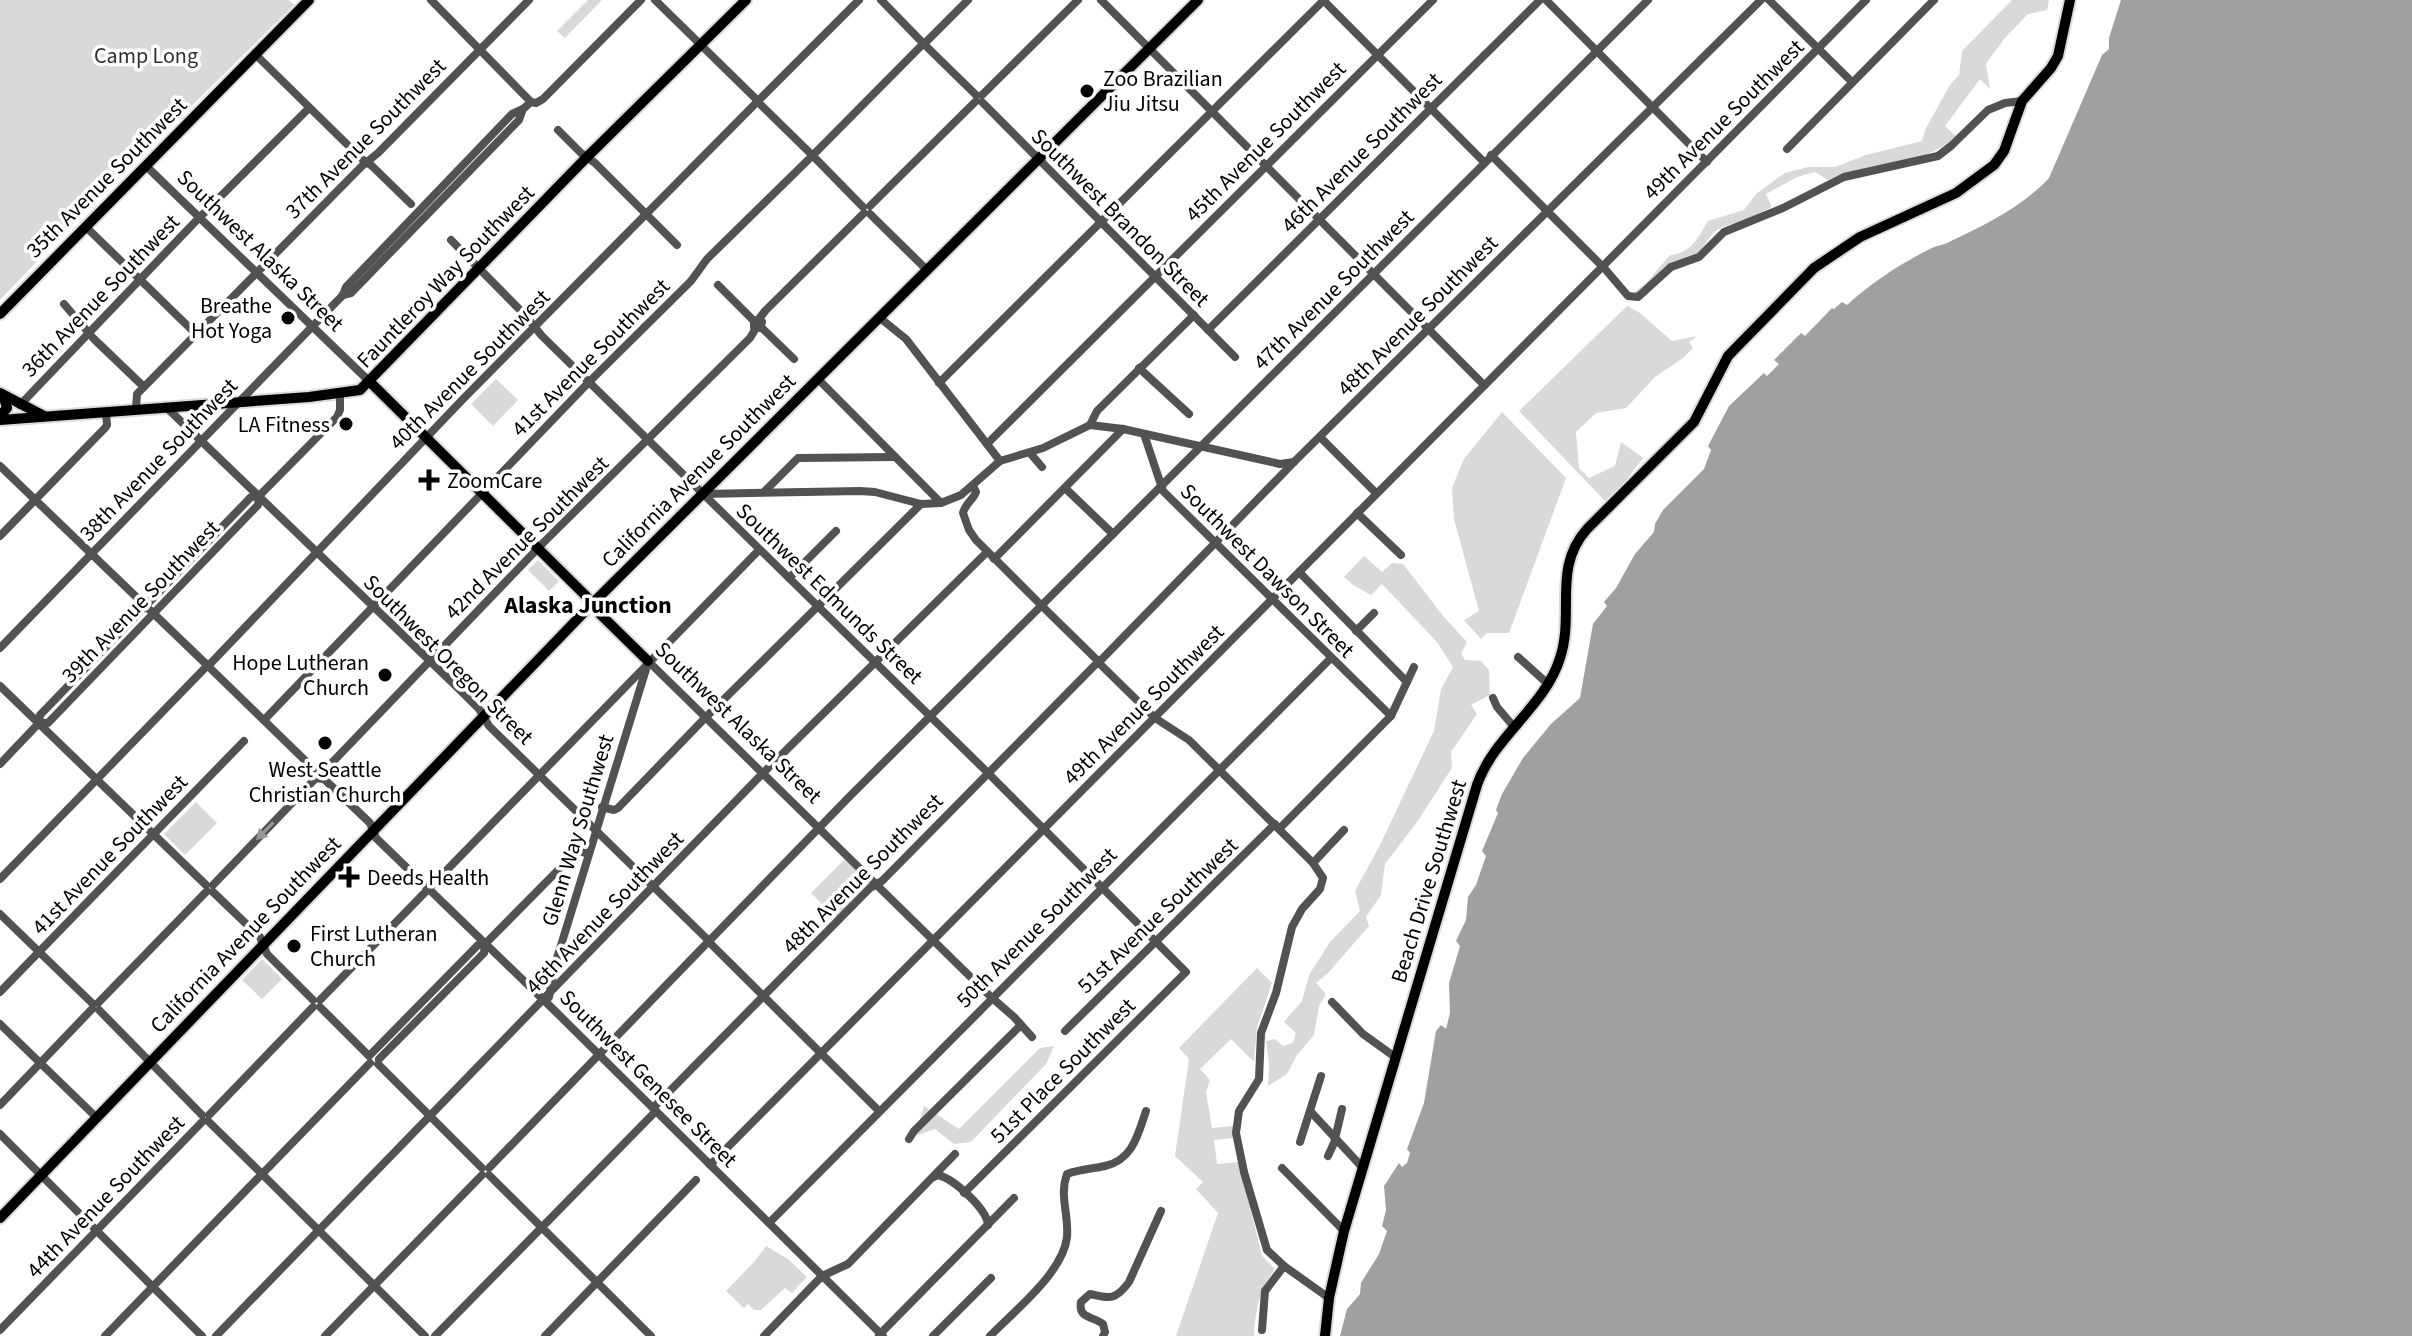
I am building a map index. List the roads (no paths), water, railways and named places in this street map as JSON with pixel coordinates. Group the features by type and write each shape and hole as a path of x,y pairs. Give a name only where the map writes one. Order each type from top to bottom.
{"main road":[{"name":"35th Avenue Southwest","path":"0,314 309,0"},
{"name":"Fauntleroy Way Southwest","path":"0,418 239,403 360,390 587,157 746,0"},
{"name":"California Avenue Southwest","path":"0,1218 592,604 1198,0"},
{"name":"Beach Drive Southwest","path":"1325,1336 1329,1298 1344,1231 1480,775 1548,684 1561,656 1567,620 1566,573 1574,546 1694,422 1728,356 1814,268 1860,237 1956,193 1994,165 2004,151 2022,101 2058,56 2070,0"},
{"name":"Southwest Alaska Street","path":"370,382 648,661"},
{"path":"346,393 375,397 399,410"},
{"path":"1,395 16,406 46,417"},
{"path":"0,418 7,408 1,395"},
{"path":"16,406 25,418"}],"street":[{"path":"431,0 531,102"},
{"name":"37th Avenue Southwest","path":"136,409 136,398 144,387 255,272 529,0"},
{"name":"38th Avenue Southwest","path":"0,648 311,326 343,295 351,293 519,120 523,109 531,102 543,99 641,0"},
{"path":"655,0 927,270"},
{"name":"40th Avenue Southwest","path":"0,879 426,437 859,0"},
{"name":"Southwest Brandon Street","path":"881,0 1235,357"},
{"name":"41st Avenue Southwest","path":"264,720 589,382 691,281 707,259 968,0"},
{"name":"42nd Avenue Southwest","path":"0,1105 538,548 750,338 765,311 1078,0"},
{"path":"1101,0 1484,385"},
{"path":"939,383 1323,0 1431,108 1547,211 1632,298 1643,294 1671,267 1699,257 1724,232 1783,208 1844,177 1938,156 1988,110 2005,103 2022,101"},
{"name":"45th Avenue Southwest","path":"987,444 1433,0"},
{"path":"1543,0 1707,162"},
{"name":"46th Avenue Southwest","path":"1208,330 1543,0"},
{"name":"47th Avenue Southwest","path":"325,1336 819,828 1648,0"},
{"name":"48th Avenue Southwest","path":"435,1336 764,996 1099,662 1295,461 1761,0"},
{"path":"1769,0 1852,82"},
{"name":"49th Avenue Southwest","path":"710,1165 1866,0"},
{"path":"1787,149 1934,0"},
{"path":"255,54 411,204"},
{"name":"36th Avenue Southwest","path":"16,406 309,108"},
{"path":"558,130 677,245"},
{"name":"Southwest Alaska Street","path":"146,166 370,382"},
{"path":"86,227 196,334"},
{"name":"Southwest Edmunds Street","path":"451,240 589,382 931,716 1186,972"},
{"path":"718,285 794,359"},
{"path":"64,304 144,387"},
{"path":"1090,425 1097,411 1194,315"},
{"path":"880,318 906,339 1000,461"},
{"path":"1139,368 1189,414"},
{"path":"818,379 941,503"},
{"name":"39th Avenue Southwest","path":"0,764 39,723 40,715 251,497 259,496 337,417 346,393"},
{"name":"Southwest Oregon Street","path":"165,406 429,661 483,715 489,726 879,1111"},
{"path":"0,536 105,428 106,412"},
{"path":"703,494 860,491 921,504 941,503 961,495 1000,461 1056,443 1090,425 1123,429 1280,464 1295,461"},
{"name":"46th Avenue Southwest","path":"216,1336 762,774 875,662 1065,488 1123,429"},
{"name":"Southwest Dawson Street","path":"1144,434 1160,487 1391,716"},
{"path":"1320,437 1376,493"},
{"path":"1030,453 1042,467"},
{"path":"763,492 798,458 895,457"},
{"name":"Southwest Genesee Street","path":"0,466 370,823 376,838 485,944 546,998 554,1010 881,1335"},
{"path":"973,486 976,492 963,513 972,535 1155,718 1182,734 1321,873 1323,881 1320,889 1302,909 1292,927 1276,993 1262,1026 1259,1079 1239,1111 1237,1126 1242,1162 1267,1250 1329,1298"},
{"path":"1065,488 1113,534"},
{"name":"39th Avenue Southwest","path":"39,723 48,723 258,505 259,496"},
{"path":"602,807 618,808 921,504"},
{"path":"1357,513 1401,555"},
{"path":"789,578 836,531"},
{"name":"44th Avenue Southwest","path":"0,1330 759,550"},
{"path":"1299,572 1407,682"},
{"path":"1356,631 1374,613"},
{"path":"1518,657 1548,684"},
{"name":"50th Avenue Southwest","path":"769,1223 1331,658"},
{"name":"Southwest Alaska Street","path":"648,661 1032,1037"},
{"name":"Glenn Way Southwest","path":"546,998 648,661"},
{"name":"51st Avenue Southwest","path":"1065,1031 1391,716 1414,667"},
{"path":"0,686 260,937 267,954 651,1336"},
{"path":"619,691 630,686 640,688"},
{"path":"1493,698 1514,727"},
{"name":"41st Avenue Southwest","path":"0,992 244,741"},
{"path":"1313,863 1344,830"},
{"path":"105,1336 373,1059 478,945 485,944 574,854 580,851 588,854"},
{"path":"0,914 425,1336"},
{"name":"51st Place Southwest","path":"964,1193 1186,972"},
{"path":"1332,1002 1363,1034 1395,1057"},
{"path":"0,1024 96,1117"},
{"path":"909,1139 1021,1025"},
{"path":"1300,1142 1321,1076"},
{"path":"1328,1156 1342,1109"},
{"path":"990,1336 1044,1281 1061,1256 1067,1239 1063,1186 1067,1174 1108,1166 1126,1155 1135,1144 1146,1111"},
{"path":"1311,1112 1362,1167"},
{"path":"0,1134 202,1336"},
{"path":"764,1336 822,1276 848,1264 955,1154"},
{"path":"1282,1168 1344,1231"},
{"path":"932,1177 938,1175 949,1179 986,1215 988,1225"},
{"path":"545,1336 696,1180"},
{"path":"881,1335 1014,1198"},
{"path":"1103,1336 1103,1324 1084,1316 1081,1302 1086,1295 1109,1298 1123,1291 1161,1211"},
{"path":"1262,1330 1265,1291 1284,1266"},
{"path":"933,1336 991,1278"}],"place":[{"name":"Zoo Brazilian Jiu Jitsu","path":"1087,91"},
{"name":"Breathe Hot Yoga","path":"288,318"},
{"name":"LA Fitness","path":"346,424"},
{"name":"ZoomCare","path":"429,480"},
{"name":"Hope Lutheran Church","path":"385,675"},
{"name":"West Seattle Christian Church","path":"325,743"},
{"name":"Deeds Health","path":"349,877"},
{"name":"First Lutheran Church","path":"294,946"}],"district":[{"name":"Alaska Junction","path":"588,605"}],"park label":[{"name":"Camp Long","path":"146,55"}]}
